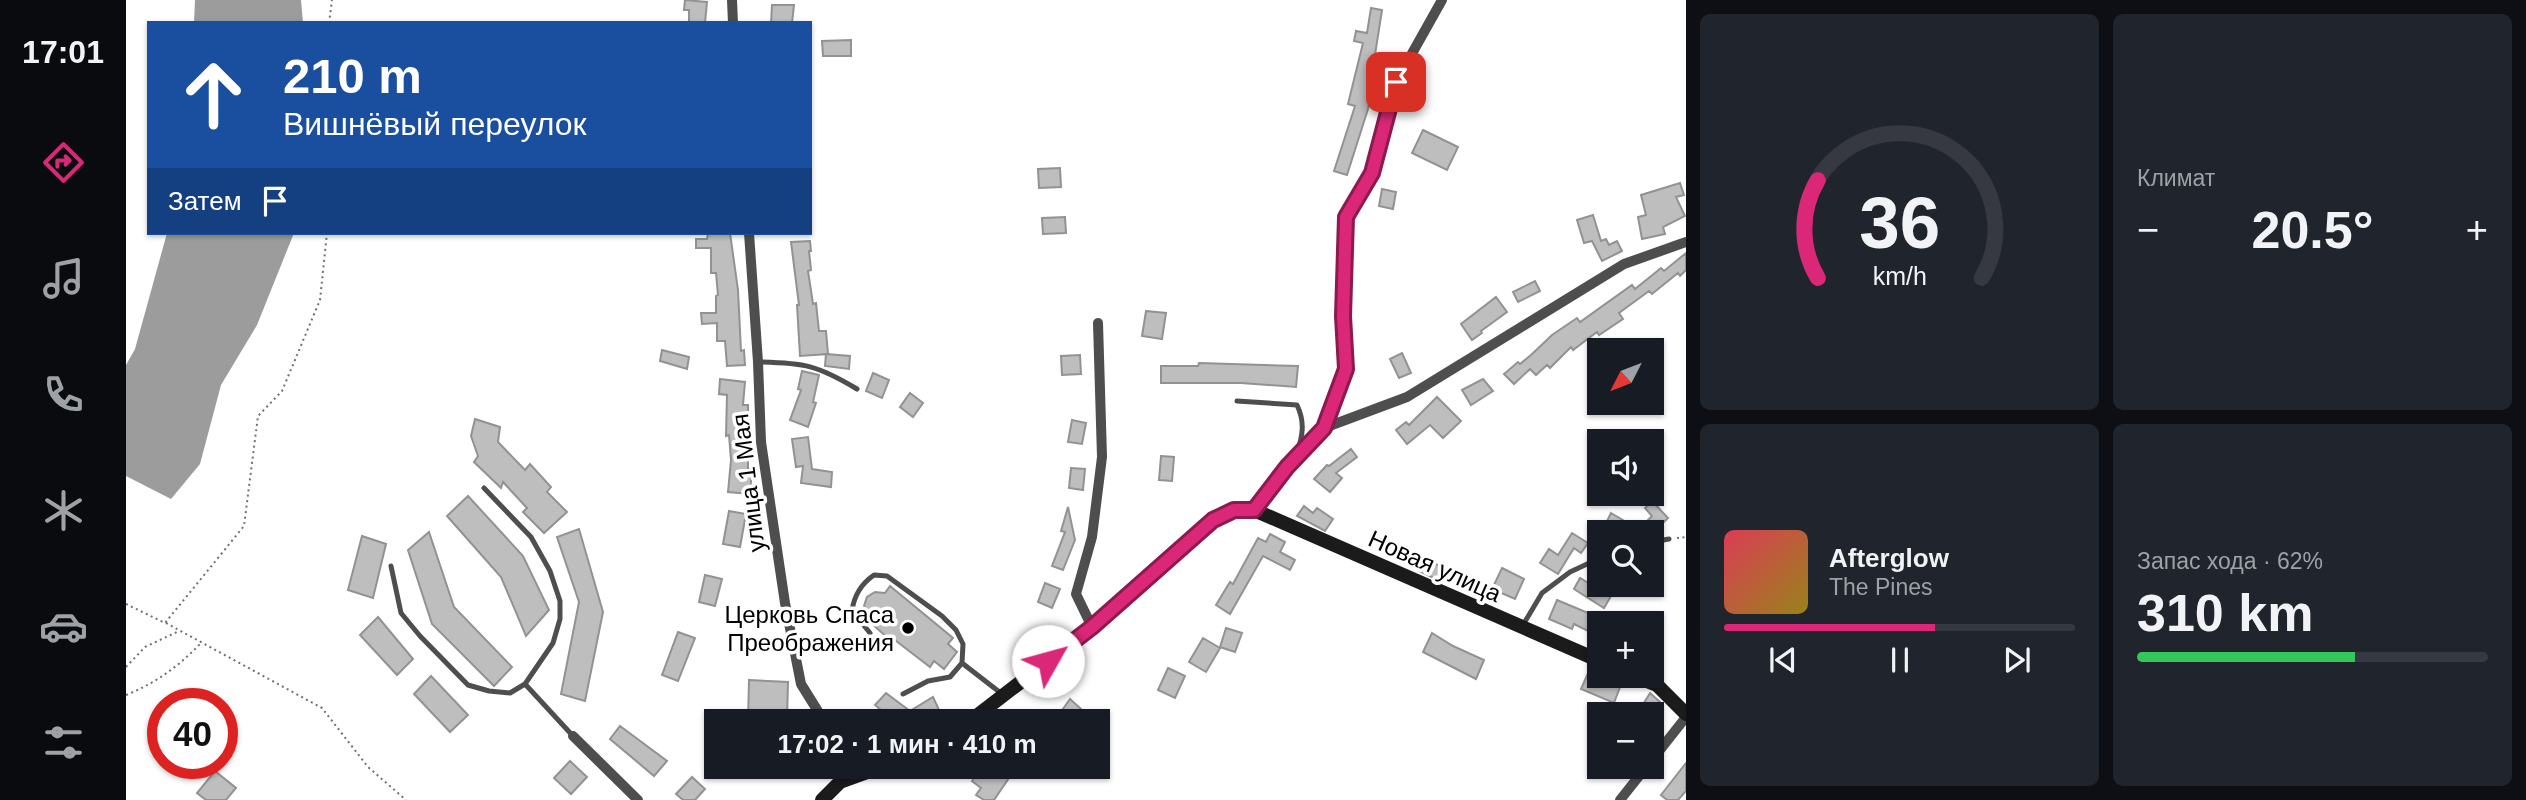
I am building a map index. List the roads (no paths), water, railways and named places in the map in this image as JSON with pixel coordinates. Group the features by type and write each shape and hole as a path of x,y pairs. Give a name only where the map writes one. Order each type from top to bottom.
{"street":[{"path":"732,0 733,21"},
{"path":"987,709 1092,627 1213,520 1234,510 1254,510 1324,428 1346,369 1343,316 1346,217 1372,173 1396,82 1442,0"},
{"name":"улица 1 Мая","path":"749,235 761,442 785,603 801,684 817,709"},
{"path":"1324,428 1407,397 1624,264 1686,242"},
{"path":"1092,627 1076,594 1092,537 1102,457 1098,323"},
{"name":"Новая улица","path":"1254,510 1587,656"},
{"path":"1660,688 1686,715 1664,744"},
{"path":"573,736 638,800"},
{"path":"822,800 845,779"},
{"path":"1620,800 1637,779"}],"lane":[{"path":"758,362 811,366 857,389"},
{"path":"1237,401 1297,405 1303,417 1303,435 1295,459"},
{"path":"391,566 401,613 468,685 510,693 524,684 553,643 560,620 560,601 550,571 531,537 484,488"},
{"path":"1664,540 1669,539"},
{"path":"1521,629 1542,593 1570,572 1587,564"},
{"path":"870,632 852,611 853,601 863,583 874,575 887,576 942,616 956,630 963,644 962,663 950,677 928,681 903,694"},
{"path":"962,663 1005,696"},
{"path":"524,684 573,736"}],"place":[{"name":"Церковь Спаса Преображения","path":"908,628"}]}
